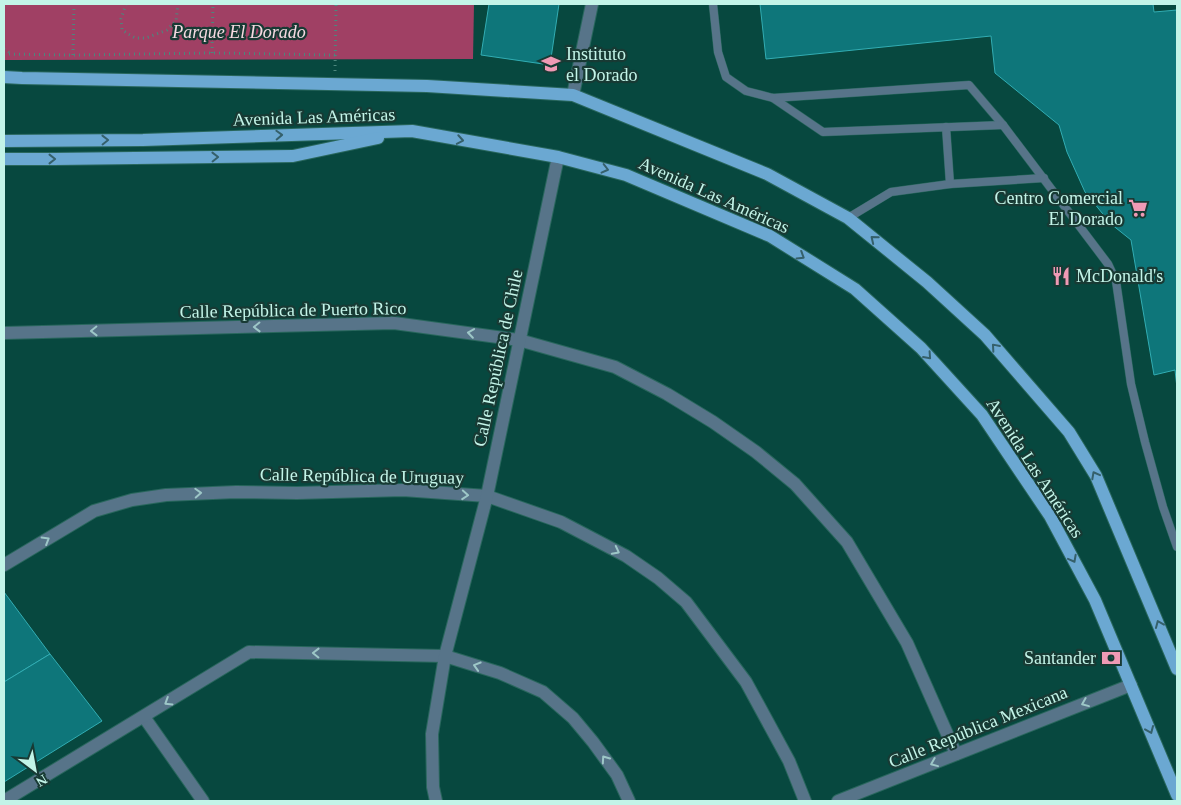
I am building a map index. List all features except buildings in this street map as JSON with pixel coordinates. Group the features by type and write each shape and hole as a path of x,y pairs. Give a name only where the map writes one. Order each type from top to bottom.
{"main road":[{"name":"Avenida Las Américas","path":"4,77 427,86 573,95 767,174 848,218 927,282 985,335 1069,432 1096,476 1176,662"},
{"name":"Avenida Las Américas","path":"4,141 143,140 412,131 558,157 626,175 770,236 855,289 921,348 982,415 1050,516 1095,600 1177,795"},
{"path":"4,159 293,156 412,131"}],"street":[{"path":"573,95 592,4"},
{"name":"Calle República de Chile","path":"436,801 433,787 432,734 445,656 487,496 558,157"},
{"name":"Calle República de Puerto Rico","path":"4,333 394,323 520,340 615,367 667,394 756,452 795,484 847,542 907,643 956,754"},
{"name":"Calle República de Uruguay","path":"4,565 94,511 132,500 166,495 236,492 297,493 403,490 487,496 561,522 626,556 658,578 686,602 746,682 789,761 804,801"},
{"path":"4,801 249,652 445,656 500,673 543,692 573,718 617,775 629,801"},
{"name":"Calle República Mexicana","path":"838,801 1131,685"},
{"path":"144,717 203,801"}],"lane":[{"path":"713,4 718,52 726,77 746,91 773,98 970,85 1044,178 1108,264 1116,281 1133,393 1163,507 1177,547"},
{"path":"773,98 823,132 1003,125"},
{"path":"946,127 950,184"},
{"path":"848,218 891,192 950,184 1044,178"}],"path":[{"path":"73,55 74,4"},
{"path":"126,4 121,19 122,30 135,38 146,38 167,30 176,21 178,4"},
{"path":"212,53 213,4"},
{"path":"335,84 336,4"},
{"path":"4,49 12,55"},
{"path":"4,54 212,53 335,55"}],"green space":[{"name":"Parque El Dorado","path":"4,4 474,4 473,59 4,60"}],"place":[{"name":"Instituto el Dorado","path":"551,64"},
{"name":"Centro Comercial El Dorado","path":"1138,208"},
{"name":"McDonald's","path":"1061,276"},
{"name":"Santander","path":"1111,658"}]}
